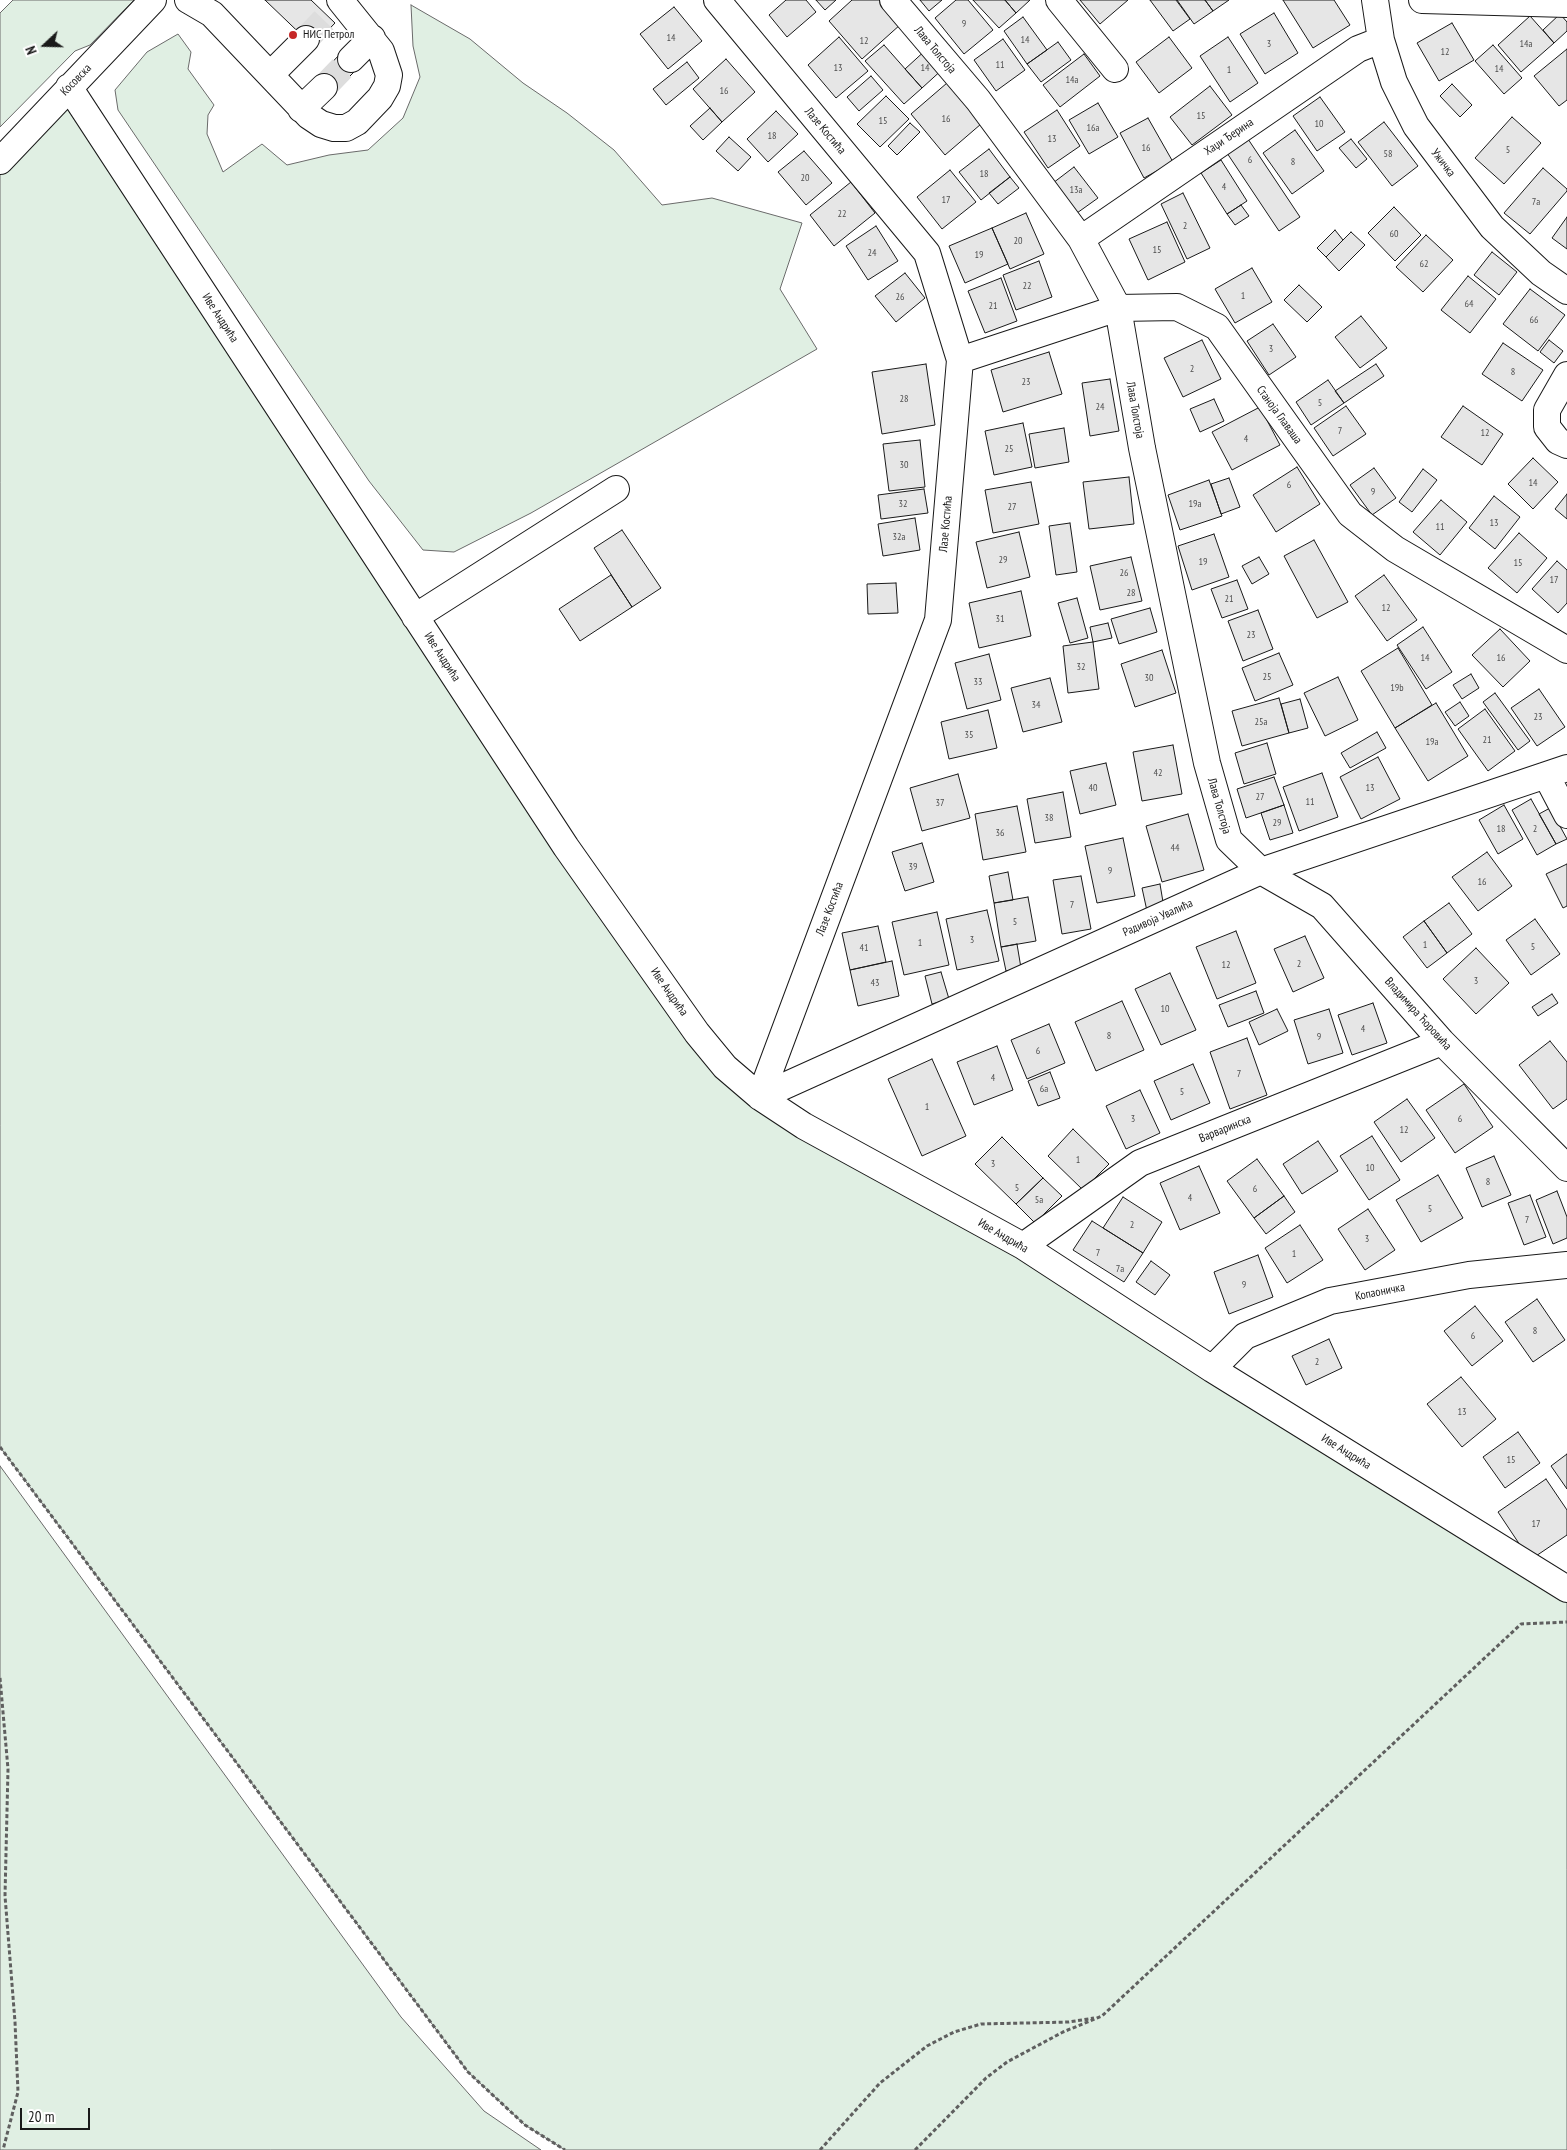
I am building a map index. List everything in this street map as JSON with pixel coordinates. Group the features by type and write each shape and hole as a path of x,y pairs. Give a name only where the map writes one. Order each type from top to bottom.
{"street":[{"name":"Косовска","path":"0,161 153,0"},
{"path":"188,0 219,7 270,75 302,109 321,124 334,128 346,128 357,122 370,109 387,86 389,75 381,51 372,38 337,6"},
{"name":"Лазе Костића","path":"717,0 927,253 960,360 938,620 760,1097"},
{"name":"Лава Толстоја","path":"893,0 978,100 1081,239 1118,308 1142,448 1207,763 1229,840 1261,872"},
{"path":"1059,0 1115,69"},
{"name":"Ужичка","path":"1375,0 1381,40 1394,82 1416,126 1492,227 1541,273 1567,291"},
{"path":"1422,0 1567,4"},
{"path":"351,60 372,38"},
{"path":"270,75 306,39"},
{"name":"Хаџи Ђерина","path":"1081,239 1358,49 1381,40"},
{"name":"Иве Андрића","path":"69,87 566,847 698,1033 725,1067 760,1097 804,1126 1023,1246 1212,1369 1567,1589"},
{"path":"302,109 324,87"},
{"name":"Станоја Главаша","path":"960,360 1118,308 1177,307 1217,327 1350,514 1395,549 1567,650"},
{"path":"1567,375 1547,410 1547,426 1558,441 1567,445"},
{"path":"415,616 616,488"},
{"path":"1556,772 1567,814"},
{"name":"Радивоја Увалића","path":"760,1097 1261,872 1556,772"},
{"name":"Владимира Ћоровића","path":"1261,872 1322,906 1442,1042 1567,1168"},
{"name":"Варваринска","path":"1023,1246 1140,1163 1442,1042"},
{"name":"Копаоничка","path":"1212,1369 1245,1336 1330,1301 1470,1275 1567,1265"}],"path":[{"path":"0,1447 468,2072 525,2125 565,2150"},
{"path":"915,2150 986,2078 1007,2062 1063,2032 1102,2016 1521,1624 1567,1622"},
{"path":"0,1678 8,1770 5,1896 15,2022 18,2092 3,2150"},
{"path":"820,2150 880,2083 928,2046 954,2032 981,2024 1070,2022 1102,2016"}],"green space":[{"path":"13,0 134,0 90,45 75,51 0,127 0,13"},
{"path":"411,5 470,39 523,83 567,113 614,150 662,205 712,198 802,223 780,289 817,349 531,513 454,552 423,550 369,481 118,110 115,90 147,52 178,34 191,52 188,69 214,105 208,115 207,134 223,172 262,144 287,165 329,155 368,150 403,118 420,77 413,46"},
{"path":"69,87 725,1067 1567,1589 1567,2150 565,2150 525,2125 468,2072 0,1447 0,161"},
{"path":"0,1466 401,2017 484,2111 541,2150 0,2150"}],"building":[{"path":"265,0 311,0 335,23 313,46"},
{"path":"786,0 806,0 816,12 787,37 769,15"},
{"path":"816,0 836,0 825,10"},
{"path":"852,0 880,0 901,24 862,59 829,21"},
{"path":"920,0 942,0 929,11"},
{"path":"956,0 968,0 993,30 964,54 935,18"},
{"path":"973,0 1005,0 1016,13 999,28"},
{"path":"1005,0 1030,0 1016,13"},
{"path":"1080,0 1128,0 1100,24"},
{"path":"1150,0 1176,0 1190,19 1173,31"},
{"path":"1177,0 1205,0 1213,11 1194,24"},
{"path":"1205,0 1229,0 1213,11"},
{"path":"1283,0 1334,0 1350,25 1313,48"},
{"path":"674,7 702,41 668,69 640,34"},
{"path":"1274,13 1298,53 1265,74 1240,34"},
{"path":"1560,14 1567,22 1567,31 1554,43 1543,30"},
{"path":"1530,16 1554,43 1521,72 1498,45"},
{"path":"1023,17 1047,50 1027,64 1004,31"},
{"path":"1452,23 1474,60 1439,81 1417,43"},
{"path":"839,37 868,71 836,98 808,65"},
{"path":"1169,37 1192,68 1159,93 1136,62"},
{"path":"1228,37 1258,83 1230,102 1200,56"},
{"path":"1003,39 1025,70 996,91 974,60"},
{"path":"1058,42 1071,60 1041,82 1027,64"},
{"path":"884,45 922,88 904,104 865,61"},
{"path":"1493,45 1522,78 1504,94 1475,61"},
{"path":"928,48 945,67 922,88 905,69"},
{"path":"1567,49 1567,100 1559,106 1534,76"},
{"path":"343,51 359,67 331,95 316,79"},
{"path":"1084,54 1100,76 1060,107 1043,85"},
{"path":"726,59 755,92 722,122 693,89"},
{"path":"687,62 699,78 666,105 653,89"},
{"path":"871,76 883,90 859,111 847,97"},
{"path":"947,83 981,124 945,155 911,114"},
{"path":"1452,84 1472,105 1460,117 1440,96"},
{"path":"1210,86 1232,115 1192,145 1170,117"},
{"path":"886,96 909,119 880,147 857,124"},
{"path":"1320,97 1345,132 1317,151 1293,116"},
{"path":"1098,103 1118,137 1089,154 1069,120"},
{"path":"710,108 722,122 703,140 690,126"},
{"path":"1057,110 1080,146 1048,168 1024,132"},
{"path":"776,111 798,134 768,162 747,139"},
{"path":"1512,117 1541,143 1504,184 1475,158"},
{"path":"1148,118 1173,162 1144,178 1120,133"},
{"path":"1384,122 1418,166 1392,186 1358,142"},
{"path":"910,123 920,132 897,155 888,146"},
{"path":"1295,130 1324,171 1292,194 1263,153"},
{"path":"729,137 751,157 738,171 716,151"},
{"path":"1248,139 1300,217 1279,231 1227,153"},
{"path":"1351,139 1367,159 1356,168 1339,148"},
{"path":"989,149 1010,177 981,200 959,172"},
{"path":"804,151 832,183 806,205 778,172"},
{"path":"1221,160 1247,201 1227,214 1201,173"},
{"path":"1074,167 1098,198 1077,213 1053,183"},
{"path":"1543,168 1567,191 1530,234 1504,213"},
{"path":"950,170 976,202 942,229 917,197"},
{"path":"1010,177 1019,188 998,204 989,193"},
{"path":"851,182 875,213 834,246 810,215"},
{"path":"1183,193 1210,248 1187,259 1161,204"},
{"path":"1241,205 1249,216 1235,225 1227,214"},
{"path":"1394,207 1421,235 1395,261 1368,233"},
{"path":"1026,213 1044,254 1010,269 992,228"},
{"path":"1567,217 1567,249 1552,238"},
{"path":"1167,222 1185,262 1148,280 1129,239"},
{"path":"876,226 898,261 868,280 846,246"},
{"path":"992,228 1008,264 965,283 949,246"},
{"path":"1335,230 1343,240 1326,257 1317,248"},
{"path":"1351,232 1365,245 1339,271 1326,257"},
{"path":"1426,235 1453,260 1423,292 1396,267"},
{"path":"1492,252 1517,272 1499,295 1474,275"},
{"path":"1039,261 1052,297 1016,310 1003,275"},
{"path":"1252,268 1272,302 1235,323 1215,289"},
{"path":"905,273 925,298 896,322 875,296"},
{"path":"1468,276 1496,299 1470,333 1441,310"},
{"path":"1001,278 1017,321 985,333 968,291"},
{"path":"1299,285 1322,307 1307,322 1284,300"},
{"path":"1530,289 1565,315 1538,351 1503,324"},
{"path":"1361,316 1387,348 1360,368 1335,337"},
{"path":"1273,324 1296,357 1269,375 1247,341"},
{"path":"1202,340 1221,379 1183,397 1164,358"},
{"path":"1549,340 1563,351 1554,363 1540,352"},
{"path":"1503,343 1543,370 1522,401 1482,374"},
{"path":"1049,352 1062,394 1003,412 991,370"},
{"path":"926,364 935,425 882,434 872,372"},
{"path":"1376,364 1384,376 1344,403 1335,391"},
{"path":"1110,379 1119,431 1090,436 1082,383"},
{"path":"1328,380 1344,403 1311,425 1296,402"},
{"path":"1214,399 1224,421 1200,432 1190,409"},
{"path":"1346,406 1366,434 1333,456 1314,428"},
{"path":"1463,406 1503,434 1482,465 1441,437"},
{"path":"1260,407 1280,445 1232,470 1212,432"},
{"path":"1023,423 1032,467 994,475 985,431"},
{"path":"1064,428 1069,462 1035,468 1029,434"},
{"path":"920,440 925,487 889,491 883,444"},
{"path":"1533,458 1558,482 1533,509 1508,484"},
{"path":"1297,467 1320,504 1276,532 1253,495"},
{"path":"1374,468 1396,498 1372,515 1350,485"},
{"path":"1423,469 1437,480 1412,512 1399,502"},
{"path":"1129,477 1134,524 1089,529 1083,482"},
{"path":"1229,478 1240,507 1221,514 1211,484"},
{"path":"1209,480 1222,516 1180,530 1168,495"},
{"path":"1031,482 1039,524 993,533 985,490"},
{"path":"924,489 928,513 881,519 878,495"},
{"path":"1567,494 1567,519 1555,509"},
{"path":"1494,496 1520,517 1495,549 1469,528"},
{"path":"1441,500 1467,522 1440,555 1413,532"},
{"path":"915,518 920,550 883,556 878,524"},
{"path":"1070,523 1077,572 1056,575 1049,526"},
{"path":"622,530 661,588 632,607 594,548"},
{"path":"1019,532 1030,577 987,588 976,542"},
{"path":"1519,533 1547,558 1517,593 1488,568"},
{"path":"1214,534 1229,577 1192,590 1178,546"},
{"path":"1314,540 1348,602 1317,618 1284,556"},
{"path":"1131,557 1142,601 1100,610 1090,566"},
{"path":"1259,557 1269,574 1252,584 1242,566"},
{"path":"1557,561 1567,570 1567,603 1558,613 1532,589"},
{"path":"611,575 632,607 580,641 559,609"},
{"path":"1384,575 1417,620 1387,641 1355,596"},
{"path":"1237,580 1248,609 1222,618 1211,589"},
{"path":"896,583 898,613 868,614 867,584"},
{"path":"1021,591 1031,636 979,648 969,603"},
{"path":"1077,598 1088,638 1070,643 1058,603"},
{"path":"1150,608 1157,632 1119,644 1111,619"},
{"path":"1258,610 1273,649 1243,661 1228,621"},
{"path":"1108,623 1112,638 1093,642 1090,627"},
{"path":"1423,627 1452,672 1426,689 1397,645"},
{"path":"1500,629 1530,661 1503,687 1472,655"},
{"path":"1093,642 1099,689 1068,693 1063,646"},
{"path":"1398,648 1432,705 1395,728 1361,671"},
{"path":"1162,650 1176,693 1135,707 1121,664"},
{"path":"1279,653 1293,685 1255,701 1242,668"},
{"path":"989,654 1001,700 967,709 955,663"},
{"path":"1471,674 1479,688 1462,699 1453,685"},
{"path":"1338,677 1358,720 1325,736 1304,693"},
{"path":"1050,678 1062,722 1023,732 1011,688"},
{"path":"1539,689 1565,727 1537,746 1511,708"},
{"path":"1495,693 1530,741 1518,750 1483,702"},
{"path":"1279,698 1289,733 1242,746 1232,711"},
{"path":"1300,699 1308,728 1289,733 1281,704"},
{"path":"1460,702 1469,716 1455,726 1445,712"},
{"path":"1436,703 1468,756 1428,781 1395,728"},
{"path":"1485,709 1515,751 1488,771 1458,729"},
{"path":"988,710 997,748 949,759 941,722"},
{"path":"1377,732 1386,748 1350,768 1341,753"},
{"path":"1267,743 1276,774 1244,784 1235,753"},
{"path":"1173,745 1182,794 1142,801 1133,752"},
{"path":"1378,757 1400,799 1361,819 1340,777"},
{"path":"1106,763 1116,805 1080,814 1070,771"},
{"path":"1322,773 1338,817 1299,831 1283,787"},
{"path":"958,774 970,818 922,831 910,788"},
{"path":"1274,777 1284,805 1246,818 1237,789"},
{"path":"1063,792 1071,837 1035,843 1027,799"},
{"path":"1531,799 1556,844 1537,855 1512,810"},
{"path":"1284,805 1293,833 1270,840 1261,813"},
{"path":"1504,805 1523,839 1498,854 1479,820"},
{"path":"1017,806 1026,852 983,860 975,814"},
{"path":"1550,808 1567,839 1556,844 1539,814"},
{"path":"1188,814 1204,870 1162,882 1146,826"},
{"path":"1123,838 1135,896 1097,903 1085,846"},
{"path":"922,843 934,882 905,891 892,852"},
{"path":"1487,852 1512,886 1478,911 1452,877"},
{"path":"1567,864 1567,906 1563,908 1546,874"},
{"path":"1008,872 1013,900 994,903 989,876"},
{"path":"1081,876 1091,929 1062,934 1053,880"},
{"path":"1160,884 1164,908 1147,911 1142,888"},
{"path":"1028,897 1036,941 1001,947 994,903"},
{"path":"1449,903 1472,934 1447,953 1424,921"},
{"path":"987,910 999,961 957,970 946,919"},
{"path":"937,912 949,965 904,975 892,922"},
{"path":"1535,919 1560,954 1531,975 1506,940"},
{"path":"1424,921 1447,953 1427,968 1403,937"},
{"path":"878,926 886,962 850,970 842,933"},
{"path":"1236,931 1256,983 1217,999 1196,947"},
{"path":"1305,936 1324,978 1293,992 1274,949"},
{"path":"1017,944 1021,968 1006,971 1001,947"},
{"path":"1476,948 1509,983 1476,1014 1443,979"},
{"path":"892,961 899,996 858,1006 850,970"},
{"path":"941,972 949,999 932,1004 925,976"},
{"path":"1170,973 1196,1030 1161,1045 1135,989"},
{"path":"1256,991 1264,1013 1228,1027 1219,1005"},
{"path":"1552,994 1558,1003 1538,1016 1532,1007"},
{"path":"1122,1001 1144,1050 1096,1071 1075,1022"},
{"path":"1373,1003 1387,1043 1352,1055 1338,1015"},
{"path":"1277,1009 1288,1031 1259,1045 1249,1022"},
{"path":"1329,1009 1343,1053 1308,1064 1294,1020"},
{"path":"1049,1024 1065,1063 1027,1079 1011,1040"},
{"path":"1247,1038 1267,1095 1230,1109 1210,1052"},
{"path":"1550,1041 1567,1062 1567,1099 1553,1109 1519,1065"},
{"path":"997,1046 1013,1090 974,1105 957,1062"},
{"path":"932,1059 966,1136 922,1156 888,1079"},
{"path":"1193,1064 1210,1103 1171,1120 1154,1081"},
{"path":"1050,1072 1060,1098 1038,1106 1028,1081"},
{"path":"1464,1084 1493,1127 1455,1153 1426,1110"},
{"path":"1140,1090 1160,1133 1126,1149 1106,1106"},
{"path":"1407,1099 1435,1138 1401,1162 1374,1122"},
{"path":"1073,1129 1109,1164 1083,1190 1048,1156"},
{"path":"1372,1136 1400,1180 1369,1200 1340,1156"},
{"path":"1002,1137 1043,1178 1016,1204 975,1164"},
{"path":"1318,1141 1338,1171 1302,1194 1283,1164"},
{"path":"1494,1156 1511,1195 1482,1207 1466,1168"},
{"path":"1257,1159 1284,1196 1254,1218 1227,1181"},
{"path":"1199,1166 1220,1213 1180,1230 1160,1183"},
{"path":"1438,1175 1463,1218 1421,1242 1396,1200"},
{"path":"1043,1178 1062,1196 1035,1223 1016,1204"},
{"path":"1557,1191 1567,1217 1567,1238 1553,1244 1536,1200"},
{"path":"1530,1195 1546,1237 1524,1245 1508,1203"},
{"path":"1284,1196 1295,1212 1266,1234 1254,1218"},
{"path":"1123,1197 1162,1222 1143,1253 1103,1228"},
{"path":"1368,1209 1395,1250 1365,1270 1338,1229"},
{"path":"1092,1221 1143,1253 1124,1282 1073,1250"},
{"path":"1300,1225 1323,1260 1287,1283 1265,1248"},
{"path":"1258,1255 1273,1297 1229,1314 1214,1272"},
{"path":"1151,1261 1170,1275 1155,1295 1136,1282"},
{"path":"1537,1299 1565,1340 1533,1362 1505,1322"},
{"path":"1475,1306 1503,1341 1472,1366 1444,1331"},
{"path":"1329,1339 1342,1368 1306,1385 1292,1356"},
{"path":"1461,1377 1496,1419 1462,1447 1427,1404"},
{"path":"1518,1432 1540,1463 1505,1488 1483,1457"},
{"path":"1567,1454 1567,1489 1551,1466"},
{"path":"1546,1479 1567,1510 1567,1535 1530,1560 1498,1512"}],"tunnel":[{"path":"306,39 328,16"},
{"path":"324,87 351,59"}],"place":[{"name":"НИС Петрол","path":"293,35"}]}
